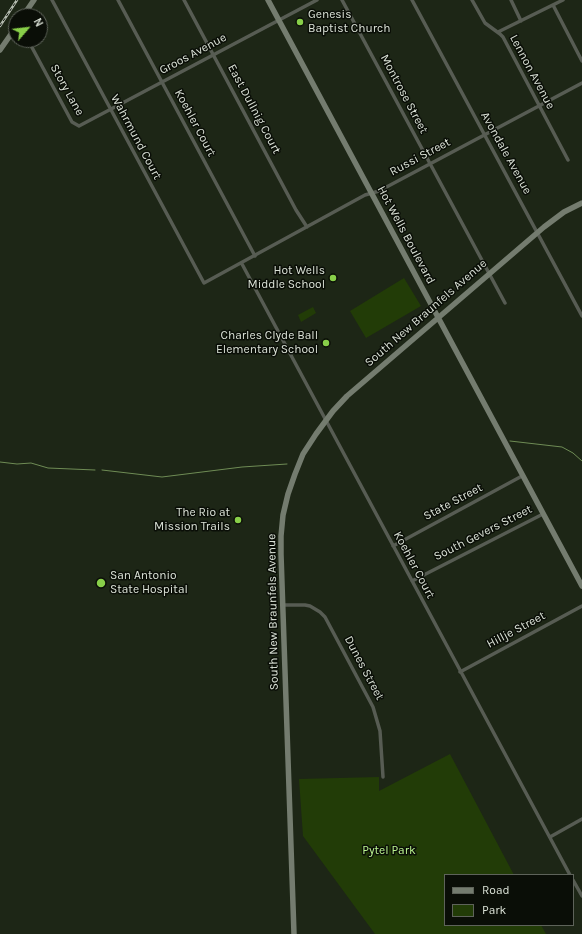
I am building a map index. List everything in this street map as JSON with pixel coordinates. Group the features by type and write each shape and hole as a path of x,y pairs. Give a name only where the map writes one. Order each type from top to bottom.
{"main road":[{"name":"Hot Wells Boulevard","path":"268,0 582,586"},
{"path":"0,50 8,38"},
{"name":"South New Braunfels Avenue","path":"294,934 282,605 281,536 283,515 295,474 303,454 326,421 347,396 537,233 564,212 582,202"}],"street":[{"name":"Wahrmund Court","path":"52,0 204,283"},
{"name":"Koehler Court","path":"118,0 255,256"},
{"name":"East Dullnig Court","path":"184,0 296,210 307,227"},
{"name":"Groos Avenue","path":"79,126 317,0"},
{"name":"Montrose Street","path":"342,0 505,303"},
{"name":"Avondale Avenue","path":"412,0 582,316"},
{"name":"Lennon Avenue","path":"472,0 485,23 503,37 568,160"},
{"path":"511,0 521,21"},
{"path":"498,32 562,0"},
{"path":"553,5 582,61"},
{"name":"Story Lane","path":"32,48 72,122 79,126"},
{"name":"Russi Street","path":"204,283 242,264 365,195 379,191 582,83"},
{"name":"Koehler Court","path":"242,264 569,874"},
{"name":"State Street","path":"393,546 522,476"},
{"name":"South Gevers Street","path":"412,581 543,514"},
{"name":"Dunes Street","path":"282,605 310,606 325,617 373,707 380,731 383,777"},
{"name":"Hillje Street","path":"460,672 582,606"},
{"path":"550,837 582,819"},
{"path":"574,882 582,896"}],"green space":[{"path":"404,278 421,306 366,338 350,311"},
{"path":"313,307 316,313 301,322 298,315"},
{"name":"Pytel Park","path":"450,754 513,874 444,874 444,926 542,926 546,934 375,934 303,836 299,779 379,777 379,791"}],"waterway":[{"path":"510,441 562,447 573,453 582,461"},
{"path":"0,462 17,464 31,463 48,468 95,470"},
{"path":"102,470 162,477 242,467 287,464"}],"railway":[{"path":"0,26 17,0"}],"place":[{"name":"Genesis Baptist Church","path":"300,22"},
{"name":"Hot Wells Middle School","path":"333,278"},
{"name":"Charles Clyde Ball Elementary School","path":"326,343"},
{"name":"The Rio at Mission Trails","path":"238,520"},
{"name":"San Antonio State Hospital","path":"101,583"}]}
